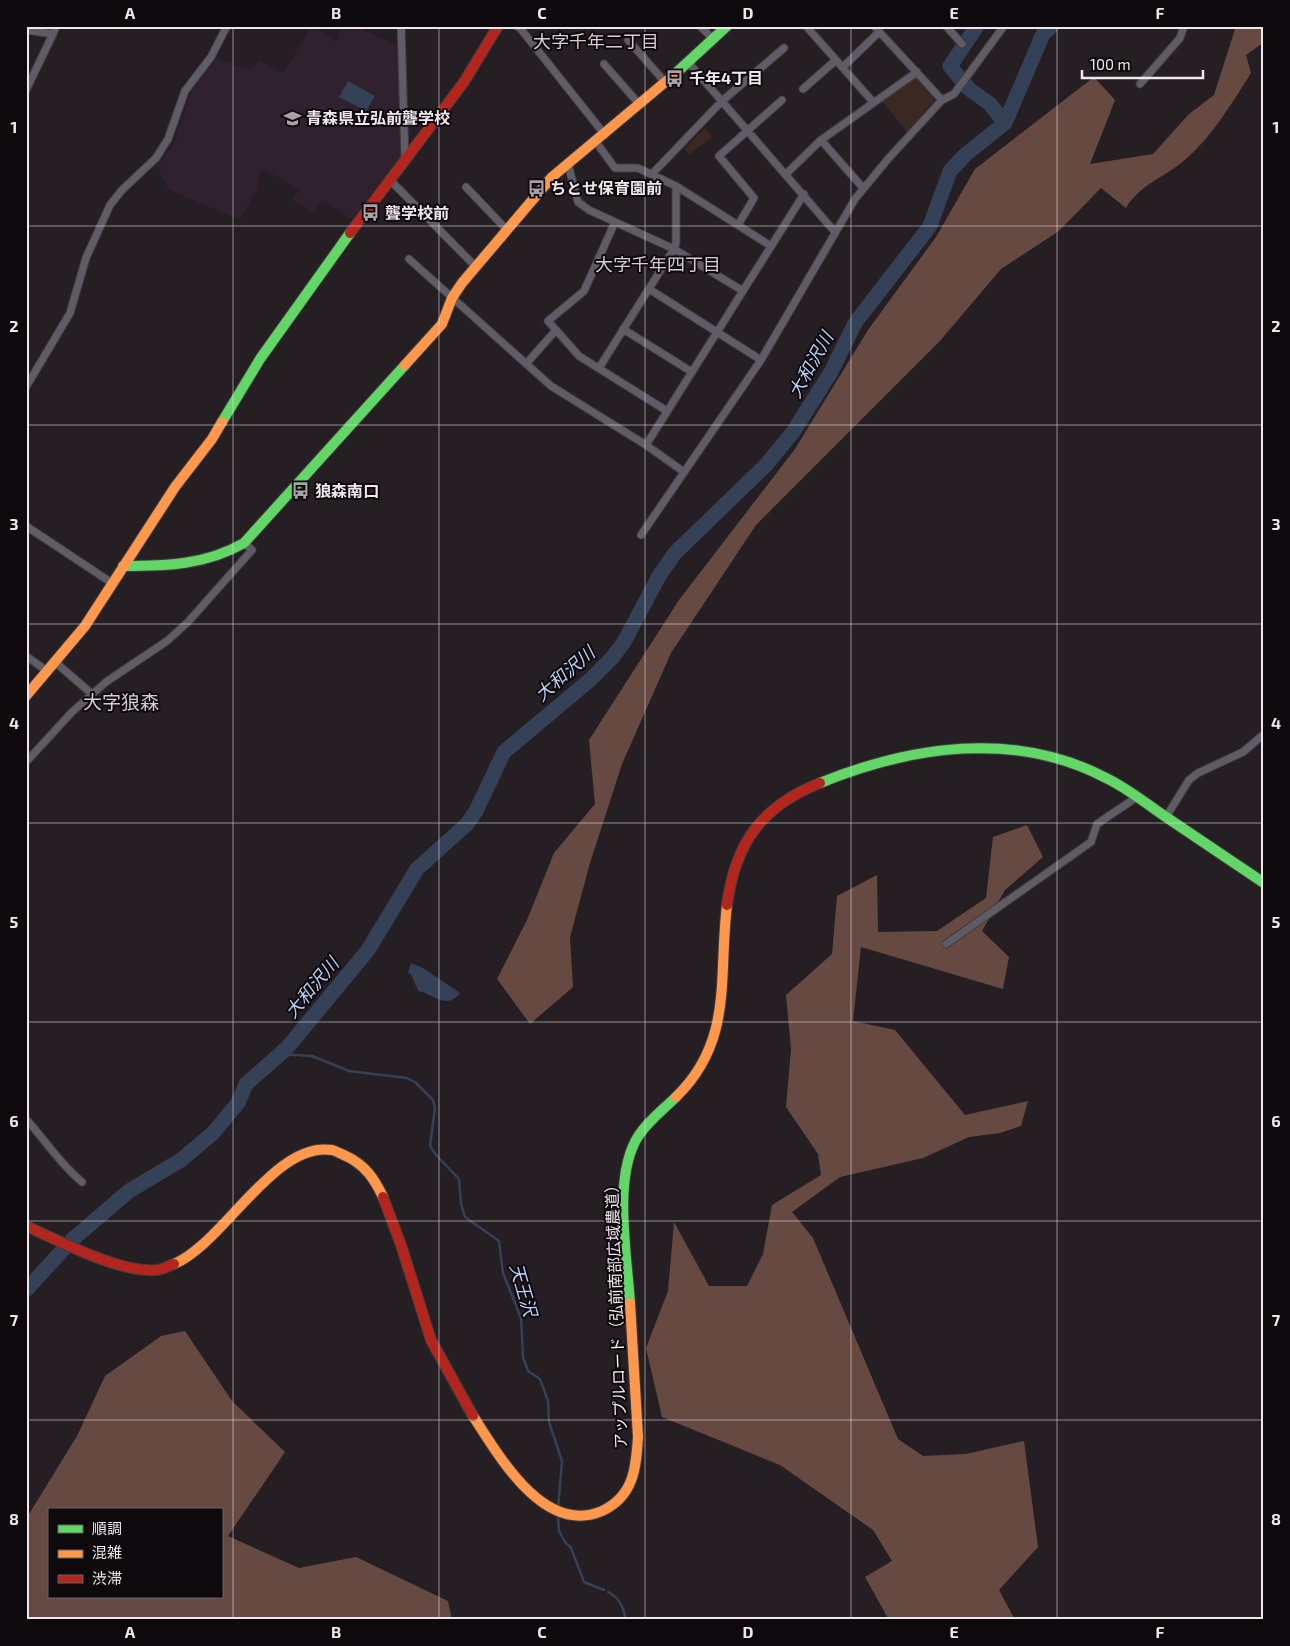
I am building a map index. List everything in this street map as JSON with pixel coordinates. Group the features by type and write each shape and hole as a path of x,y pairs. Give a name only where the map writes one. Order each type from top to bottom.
{"street":[{"path":"26,90 28,82 56,26"},
{"path":"26,387 70,313 84,264 110,205 122,190 156,158 168,139 185,91 212,57 226,26"},
{"path":"401,26 405,160"},
{"path":"26,696 85,626 175,487 212,439 260,359 474,68 498,26"},
{"path":"516,26 520,28 600,138 615,168 638,168 652,174 676,186 771,246"},
{"path":"700,26 712,38"},
{"path":"123,566 189,564 230,551 244,543 442,324 452,298 552,177 640,105 727,26"},
{"path":"806,26 874,102"},
{"path":"946,26 962,44"},
{"path":"641,535 761,360 835,232 863,188 942,100 954,94 1004,26"},
{"path":"1140,84 1180,38 1184,26"},
{"path":"843,67 876,29 942,100"},
{"path":"26,30 52,34"},
{"path":"628,40 665,82"},
{"path":"652,174 722,102 784,48"},
{"path":"803,89 836,60"},
{"path":"687,61 835,232"},
{"path":"604,64 640,105"},
{"path":"786,174 821,140 917,72"},
{"path":"738,225 754,198 719,156 782,100"},
{"path":"821,140 863,188"},
{"path":"568,164 578,202 615,222 674,249 743,291"},
{"path":"390,180 476,267"},
{"path":"598,368 674,249 676,243 676,186"},
{"path":"466,187 507,230"},
{"path":"646,445 804,194"},
{"path":"615,222 584,291 548,321 579,356 667,412"},
{"path":"409,260 551,386 646,445 684,472"},
{"path":"649,289 761,360"},
{"path":"623,329 692,372"},
{"path":"526,364 556,330"},
{"path":"26,526 112,584"},
{"path":"26,762 92,694 122,670 166,641 188,622 252,550 244,543"},
{"path":"26,656 47,671"},
{"path":"55,662 92,694"},
{"path":"1166,817 1189,780 1198,773 1242,752 1264,734"},
{"name":"アップルロード（弘前南部広域農道）","path":"31,1227 133,1269 156,1271 169,1268 196,1250 269,1177 290,1160 314,1151 326,1151 350,1156 362,1164 379,1187 431,1341 444,1369 490,1441 528,1491 540,1502 566,1515 585,1516 600,1512 626,1496 634,1481 636,1467 638,1437 623,1192 625,1168 631,1148 643,1131 684,1092 696,1077 712,1046 719,1015 733,878 743,847 754,828 780,802 795,792 819,782 909,756 958,747 1006,749 1047,756 1098,773 1137,797 1264,883"},
{"path":"946,944 1091,842 1097,824 1137,797"},
{"path":"26,1119 45,1140 60,1163 82,1182"}],"shaded area":[{"name":"青森県立弘前聾学校","path":"312,26 336,42 343,26 355,26 400,46 404,153 352,219 322,199 313,212 292,200 299,190 268,171 260,170 257,189 240,220 168,189 157,166 174,145 192,90 216,59 251,70 260,60 283,73"},
{"path":"1236,26 1264,26 1264,42 1246,55 1251,73 1222,118 1196,150 1138,193 1126,208 1101,188 1059,231 1001,269 939,342 756,525 671,653 622,764 590,863 570,937 573,987 530,1024 497,979 527,920 554,853 595,804 589,740 679,600 795,449 868,330 936,237 975,169 1094,77 1115,100 1090,164 1153,154 1189,114 1214,95"},
{"path":"919,77 934,94 934,101 907,132 881,100 913,78"},
{"path":"705,128 712,137 690,154 684,148"},
{"path":"1027,825 1043,857 1005,890 982,931 1009,957 1003,989 861,947 853,1021 895,1030 965,1115 1028,1101 1021,1126 1000,1133 969,1137 923,1158 840,1177 792,1212 813,1238 898,1439 923,1456 966,1454 1024,1441 1038,1547 999,1590 1015,1620 889,1620 865,1577 892,1561 873,1530 780,1465 662,1417 646,1348 668,1291 674,1222 709,1286 747,1286 763,1254 772,1205 821,1175 818,1154 786,1107 791,1049 786,995 832,954 837,896 877,875 878,932 937,931 986,898 993,837"},
{"path":"185,1331 232,1401 285,1452 228,1536 299,1568 356,1557 448,1601 452,1620 26,1620 26,1519 77,1436 105,1376 161,1336"}],"water":[{"path":"348,81 375,96 366,111 339,97"},
{"path":"411,963 423,968 460,993 450,1001 444,1001 418,991 411,974 408,973"}],"waterway":[{"path":"977,26 950,66 969,89 990,104 1005,123"},
{"name":"大和沢川","path":"26,1290 73,1239 129,1191 181,1160 213,1133 238,1103 246,1084 287,1048 368,950 417,869 467,824 476,811 504,752 591,679 612,658 624,642 659,576 675,553 766,465 793,432 831,372 855,323 930,226 950,171 965,155 1005,123 1043,34 1052,26"},
{"name":"天王沢","path":"280,1054 312,1056 349,1071 407,1078 415,1082 433,1100 435,1108 430,1146 459,1179 461,1204 465,1217 499,1241 503,1273 521,1318 523,1357 528,1371 540,1379 548,1401 549,1422 562,1461 558,1509"},
{"name":"天王沢","path":"558,1515 559,1531 571,1548 584,1582 604,1590"},
{"name":"天王沢","path":"608,1592 620,1603 626,1620"}],"traffic: fast":[{"path":"676,73 727,26"},
{"path":"222,422 260,359 350,233"},
{"path":"123,566 155,566 185,563 215,556 244,543 405,365"},
{"path":"820,783 890,760 926,753 963,749 1000,749 1036,753 1071,763 1114,782 1264,883"},
{"path":"630,1303 623,1216 623,1193 626,1171 631,1152 639,1135 676,1097"}],"traffic: slow":[{"path":"405,365 442,324 452,298 462,283 552,177 676,73"},
{"path":"26,696 85,626 175,487 212,439 222,422"},
{"path":"676,1097 694,1076 707,1054 715,1031 720,1007 727,905"},
{"path":"174,1264 193,1253 212,1236 270,1177 290,1161 311,1151 332,1150 353,1160 368,1173 383,1197"},
{"path":"473,1416 510,1470 526,1488 543,1502 561,1512 581,1516 602,1511 613,1505 627,1489 631,1480 636,1460 638,1437 630,1303"}],"traffic: jam":[{"path":"350,233 464,82 498,26"},
{"path":"727,905 737,863 755,829 767,815 782,803 820,783"},
{"path":"383,1197 401,1245 431,1340 473,1416"},
{"path":"26,1226 90,1255 125,1266 141,1270 156,1270 174,1264"}],"place":[{"name":"千年4丁目","path":"675,78"},
{"name":"青森県立弘前聾学校","path":"292,118"},
{"name":"ちとせ保育園前","path":"536,188"},
{"name":"聾学校前","path":"371,213"},
{"name":"狼森南口","path":"301,491"}],"district":[{"name":"大字千年二丁目","path":"596,42"},
{"name":"大字千年四丁目","path":"658,265"},
{"name":"大字狼森","path":"121,702"}]}
